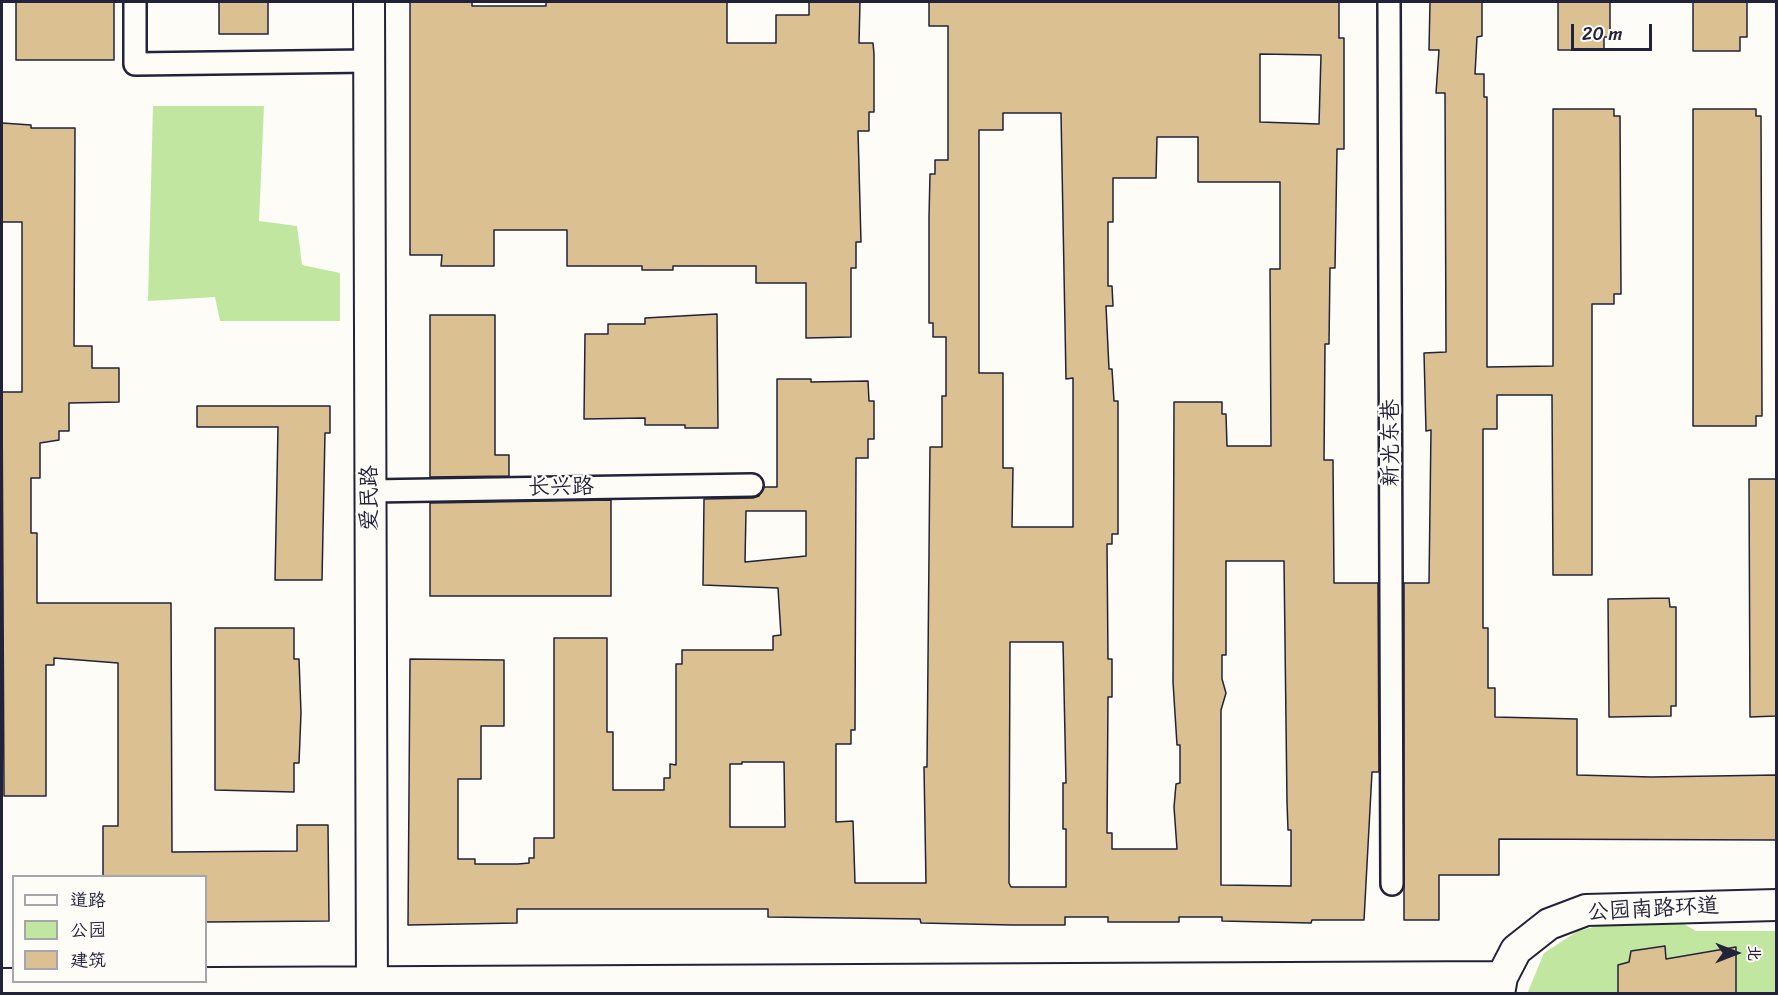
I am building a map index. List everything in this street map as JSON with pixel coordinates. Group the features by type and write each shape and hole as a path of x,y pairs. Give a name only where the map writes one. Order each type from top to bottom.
{"main road":[{"name":"爱民路","path":"369,2 372,989"},
{"name":"公园南路环道","path":"1501,985 1516,950 1549,924 1586,910 1776,905"},
{"path":"2,984 372,989 1501,985"}],"street":[{"path":"135,2 135,64 369,61"},
{"name":"新光东巷","path":"1389,2 1392,884"},
{"name":"长兴路","path":"370,491 752,486"}],"green space":[{"path":"153,106 264,106 259,221 297,226 302,265 340,273 340,321 220,321 215,297 148,301"},
{"path":"1609,923 1684,924 1696,931 1776,931 1776,993 1527,994 1544,953 1578,931"}],"building":[{"path":"16,2 114,2 114,60 16,60"},
{"path":"219,2 268,2 268,34 219,34"},
{"path":"410,2 472,2 472,6 546,6 546,2 727,2 727,43 776,43 776,15 809,15 809,2 860,2 859,43 873,43 874,112 869,112 869,131 858,131 861,242 856,242 856,268 851,268 851,337 806,338 806,283 756,283 756,266 673,266 673,270 642,270 642,266 567,266 567,230 494,230 494,266 441,266 442,255 410,255"},
{"path":"929,2 1339,2 1339,38 1344,38 1344,149 1337,149 1335,268 1330,268 1329,344 1325,344 1324,460 1333,460 1334,583 1378,583 1379,772 1372,772 1364,920 1312,920 1311,923 1222,921 1222,917 1179,917 1179,922 1108,922 1108,917 1065,917 1065,925 1012,925 921,923 920,919 768,917 768,909 517,909 517,923 408,925 410,659 504,660 504,726 481,726 481,779 458,779 458,859 475,859 475,864 518,864 529,863 529,858 534,858 534,838 554,838 554,638 607,638 607,732 613,732 613,790 664,790 664,778 670,778 670,764 676,765 676,664 682,664 682,650 773,650 773,636 781,635 778,588 703,585 704,499 753,498 759,496 764,487 777,487 777,379 811,379 811,382 868,381 869,401 874,401 874,439 868,439 868,458 856,458 855,730 851,730 851,744 836,744 836,822 853,821 855,883 926,883 924,767 927,767 930,447 942,447 942,396 946,396 946,337 933,337 933,323 929,323 930,174 935,174 935,160 948,160 948,26 929,26","holes":["1260,54 1321,55 1319,124 1260,122","1003,113 1061,113 1066,379 1073,378 1073,527 1012,527 1013,468 1003,468 1003,373 979,373 979,130 1003,130","1157,137 1198,137 1198,182 1280,182 1280,269 1270,269 1271,446 1227,446 1226,414 1222,414 1222,402 1174,402 1173,682 1177,745 1180,745 1180,783 1176,784 1174,807 1177,849 1112,849 1112,833 1107,833 1108,697 1112,697 1112,659 1108,659 1107,544 1112,544 1112,534 1118,534 1118,401 1114,401 1112,369 1109,369 1106,306 1113,306 1112,286 1108,286 1108,222 1113,222 1113,178 1156,178","746,511 806,511 806,556 745,562","1226,561 1284,561 1287,802 1288,830 1291,830 1291,886 1221,885 1221,710 1226,693 1222,679 1222,655 1226,655","1010,642 1063,642 1066,783 1063,783 1063,829 1066,829 1066,887 1011,887 1009,883","784,762 785,827 730,827 730,764"]},
{"path":"1430,2 1482,2 1482,36 1477,37 1475,74 1484,74 1484,97 1487,97 1487,367 1553,366 1553,109 1614,109 1614,116 1620,116 1621,294 1614,294 1614,304 1592,304 1592,575 1553,575 1552,395 1497,395 1497,429 1483,429 1483,628 1488,628 1488,688 1495,688 1495,717 1577,719 1577,775 1651,777 1776,775 1776,840 1499,839 1499,875 1439,875 1439,920 1404,920 1404,583 1429,583 1431,430 1426,431 1424,353 1446,352 1445,93 1436,93 1439,50 1429,50"},
{"path":"1558,2 1610,2 1610,37 1604,37 1604,50 1558,50"},
{"path":"1693,2 1747,2 1747,37 1740,37 1740,51 1693,51"},
{"path":"1693,109 1756,109 1756,116 1761,116 1762,416 1756,416 1756,426 1693,426"},
{"path":"2,123 31,125 31,128 75,128 74,346 92,346 92,368 119,368 119,402 69,403 69,431 59,431 59,440 40,443 40,478 31,478 31,533 37,533 37,603 171,603 172,852 297,851 297,825 328,825 329,921 207,922 207,875 103,875 103,826 118,826 118,663 54,658 54,665 46,665 46,796 4,796 2,392 22,392 22,222 2,222"},
{"path":"717,314 718,428 645,425 645,418 584,419 585,334 608,334 608,324 645,324 645,318"},
{"path":"430,315 495,315 495,455 509,455 509,476 430,477"},
{"path":"197,406 330,406 330,433 325,433 322,580 275,580 278,427 197,427"},
{"path":"1749,479 1776,479 1776,716 1750,717"},
{"path":"611,500 611,596 430,596 430,503"},
{"path":"1669,598 1670,607 1676,607 1676,706 1671,706 1671,716 1609,717 1608,599"},
{"path":"215,628 294,628 294,659 299,659 301,713 299,763 294,763 294,792 215,790"},
{"path":"1665,946 1666,959 1736,947 1736,993 1618,993 1618,965 1629,962 1631,951"}]}
